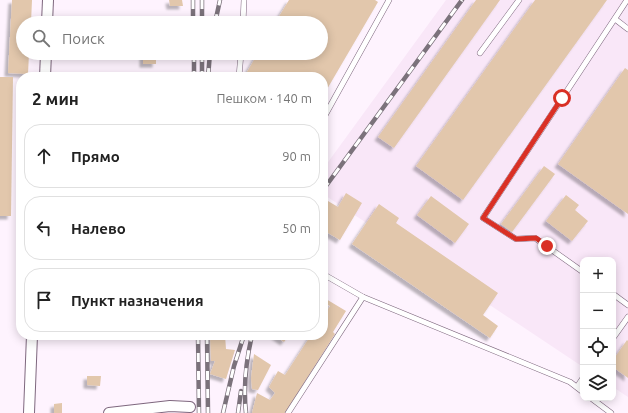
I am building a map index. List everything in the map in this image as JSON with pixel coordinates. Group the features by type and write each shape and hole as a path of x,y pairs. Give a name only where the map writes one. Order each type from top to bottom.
{"street":[{"path":"47,16 48,0"},
{"path":"45,72 46,60"},
{"path":"29,413 32,340"},
{"path":"109,413 170,406 190,407"}],"lane":[{"path":"243,16 244,0"},
{"path":"328,110 389,0"},
{"path":"480,53 519,0"},
{"path":"580,270 536,238 516,239 483,218 627,0"},
{"path":"615,19 628,29"},
{"path":"239,72 240,60"},
{"path":"328,277 363,297 570,382 580,390"},
{"path":"616,296 628,305"},
{"path":"288,413 363,297"},
{"path":"616,334 628,317"},
{"path":"577,387 580,382"},
{"path":"595,401 611,413"}],"shaded area":[{"path":"446,0 628,0 628,397 616,389 616,257 580,257 580,365 328,197 328,162"}],"building":[{"path":"12,0 32,0 31,16 16,16 16,60 29,60 28,72 8,73"},
{"path":"169,0 182,0 183,6 170,6"},
{"path":"289,0 375,0 378,2 328,87 328,72 247,72 254,60 328,60 328,16 279,16"},
{"path":"476,0 500,0 394,148 378,137"},
{"path":"535,0 607,0 463,200 416,166"},
{"path":"143,60 156,60 156,64 143,64"},
{"path":"625,68 628,70 628,214 558,164"},
{"path":"0,77 13,77 11,216 0,216"},
{"path":"544,166 555,174 512,232 501,224"},
{"path":"346,193 362,203 340,240 328,233 328,201 338,207"},
{"path":"566,195 579,205 575,210 588,221 572,241 546,221"},
{"path":"431,196 469,224 455,243 417,215"},
{"path":"379,204 399,218 396,223 498,293 483,315 498,326 490,338 352,244"},
{"path":"328,300 346,311 333,332 335,334 285,413 252,413 257,393 270,400 275,393 269,387 278,371 285,375 308,340 328,340 328,309 330,306 328,305"},
{"path":"210,340 225,340 226,349 235,350 226,379 210,374 215,361 211,361"},
{"path":"627,340 628,378 616,369 616,356"},
{"path":"254,354 271,365 258,390 252,389 251,378"},
{"path":"87,376 101,376 100,386 87,385"},
{"path":"62,403 62,413 54,413 54,404"}],"railway":[{"path":"193,0 193,16"},
{"path":"202,0 202,16"},
{"path":"217,16 220,0"},
{"path":"328,183 462,0"},
{"path":"194,60 194,72"},
{"path":"202,60 202,72"},
{"path":"208,72 209,60"},
{"path":"198,340 199,413"},
{"path":"207,340 208,413"},
{"path":"223,413 234,366 242,340"},
{"path":"246,413 246,374 251,340"},
{"path":"238,413 241,391"}],"route":[{"path":"547,246 536,238 516,239 483,218 562,98"}]}
